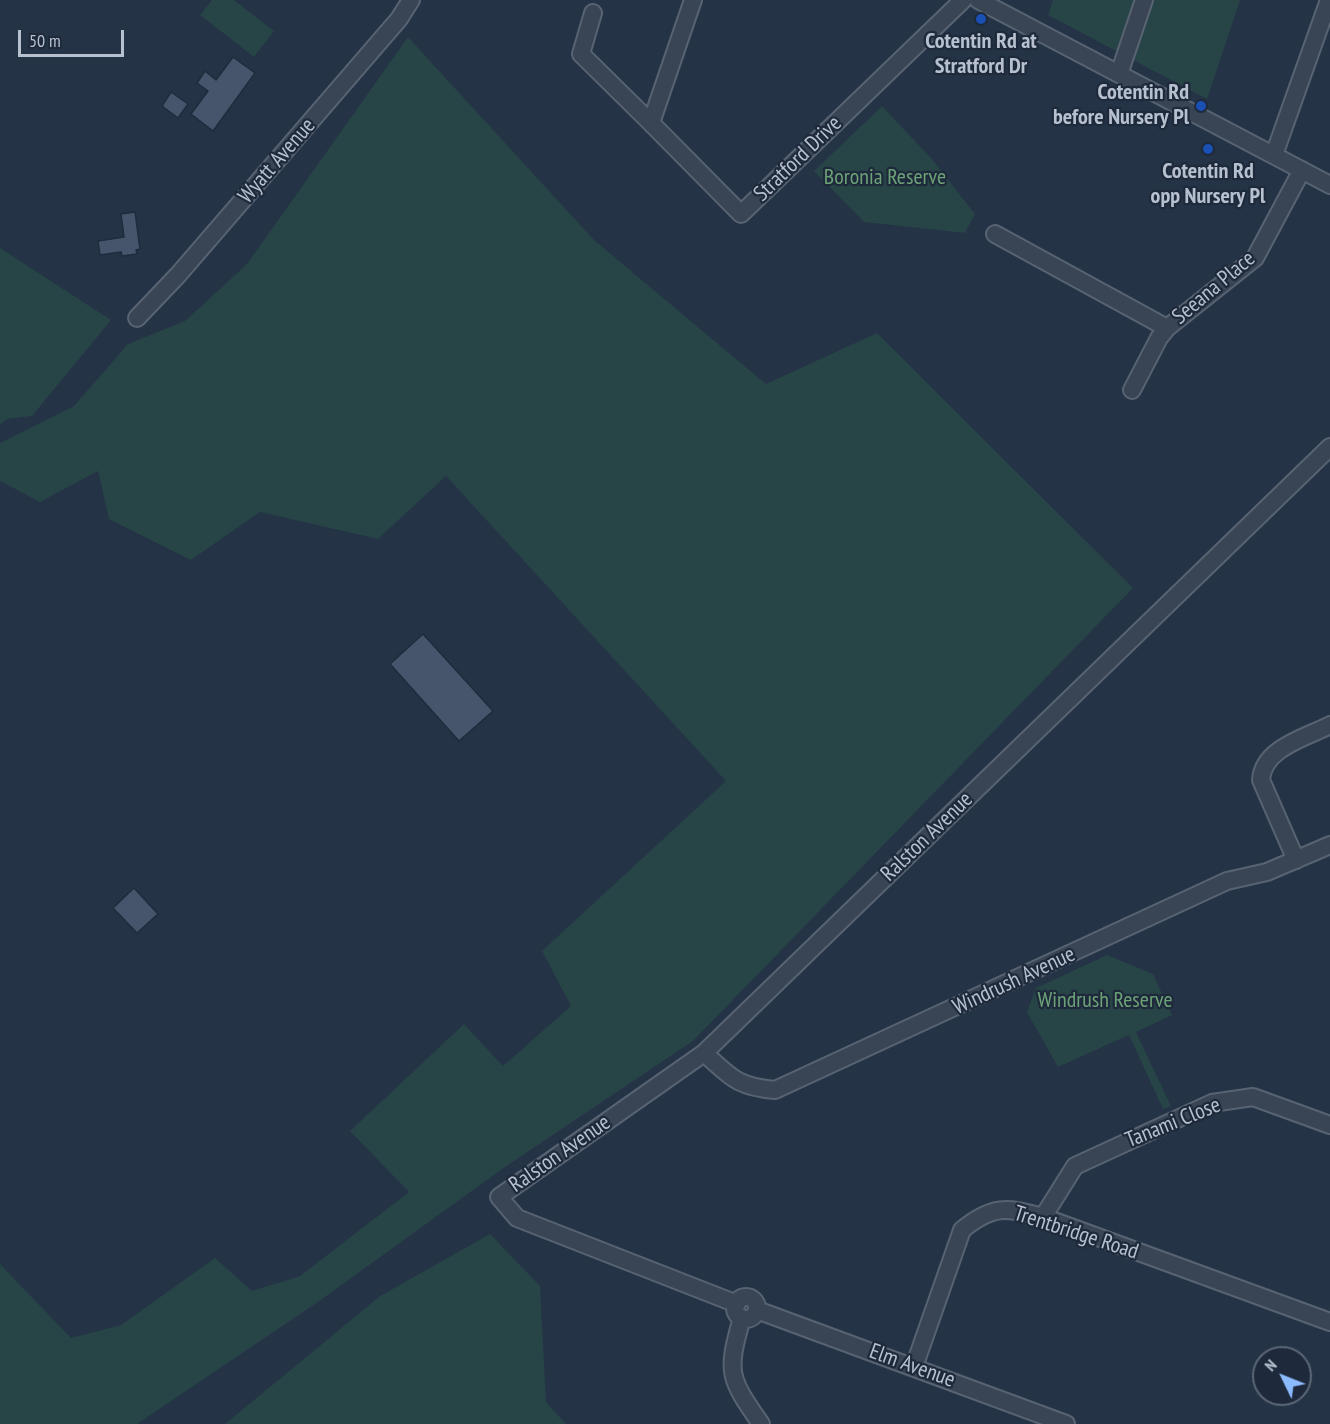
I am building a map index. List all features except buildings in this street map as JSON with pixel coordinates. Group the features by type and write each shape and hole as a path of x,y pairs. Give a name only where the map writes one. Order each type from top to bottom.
{"street":[{"name":"Wyatt Avenue","path":"137,318 178,275 399,19 411,0"},
{"path":"593,13 581,54 651,123 693,0"},
{"name":"Stratford Drive","path":"651,123 741,214 963,0"},
{"path":"978,0 1330,185"},
{"path":"1119,74 1144,0"},
{"path":"1274,155 1329,0"},
{"name":"Seeana Place","path":"995,234 1167,328 1255,258 1302,170"},
{"path":"1132,390 1159,338 1167,328"},
{"name":"Ralston Avenue","path":"739,1311 517,1218 499,1197 704,1053 1330,447"},
{"path":"1296,860 1261,780 1261,771 1277,751 1330,725"},
{"name":"Windrush Avenue","path":"704,1053 738,1083 754,1088 775,1090 1227,881 1267,872 1330,845"},
{"name":"Tanami Close","path":"1044,1217 1075,1166 1212,1103 1253,1096 1330,1125"},
{"name":"Trentbridge Road","path":"914,1367 962,1230 978,1216 996,1209 1022,1211 1044,1217 1330,1322"},
{"name":"Elm Avenue","path":"739,1311 738,1300 749,1297 754,1300 757,1310 1066,1424"},
{"path":"739,1311 731,1355 735,1387 761,1424"}],"green space":[{"path":"212,0 234,0 274,31 254,57 200,15"},
{"path":"1053,0 1240,0 1207,99 1048,15"},
{"path":"408,37 594,240 766,384 877,333 1133,588 693,1041 505,1167 318,1302 137,1424 0,1424 0,1264 71,1338 121,1325 215,1258 252,1291 300,1276 409,1192 350,1131 464,1024 503,1066 571,1006 542,951 726,781 446,476 378,539 260,512 191,560 109,519 98,471 40,502 0,481 0,443 74,406 128,344 185,321 247,264"},
{"name":"Boronia Reserve","path":"882,106 931,158 975,214 965,233 864,222 814,171"},
{"path":"0,248 111,320 32,416 7,419 0,425"},
{"name":"Windrush Reserve","path":"1107,955 1153,974 1172,1015 1136,1032 1171,1106 1163,1109 1129,1035 1058,1067 1027,1012 1036,988"},
{"path":"490,1234 540,1286 546,1402 566,1424 225,1424 380,1296"}],"place":[{"name":"Cotentin Rd at Stratford Dr","path":"981,19"},
{"name":"Cotentin Rd before Nursery Pl","path":"1201,106"},
{"name":"Cotentin Rd opp Nursery Pl","path":"1208,149"}]}
